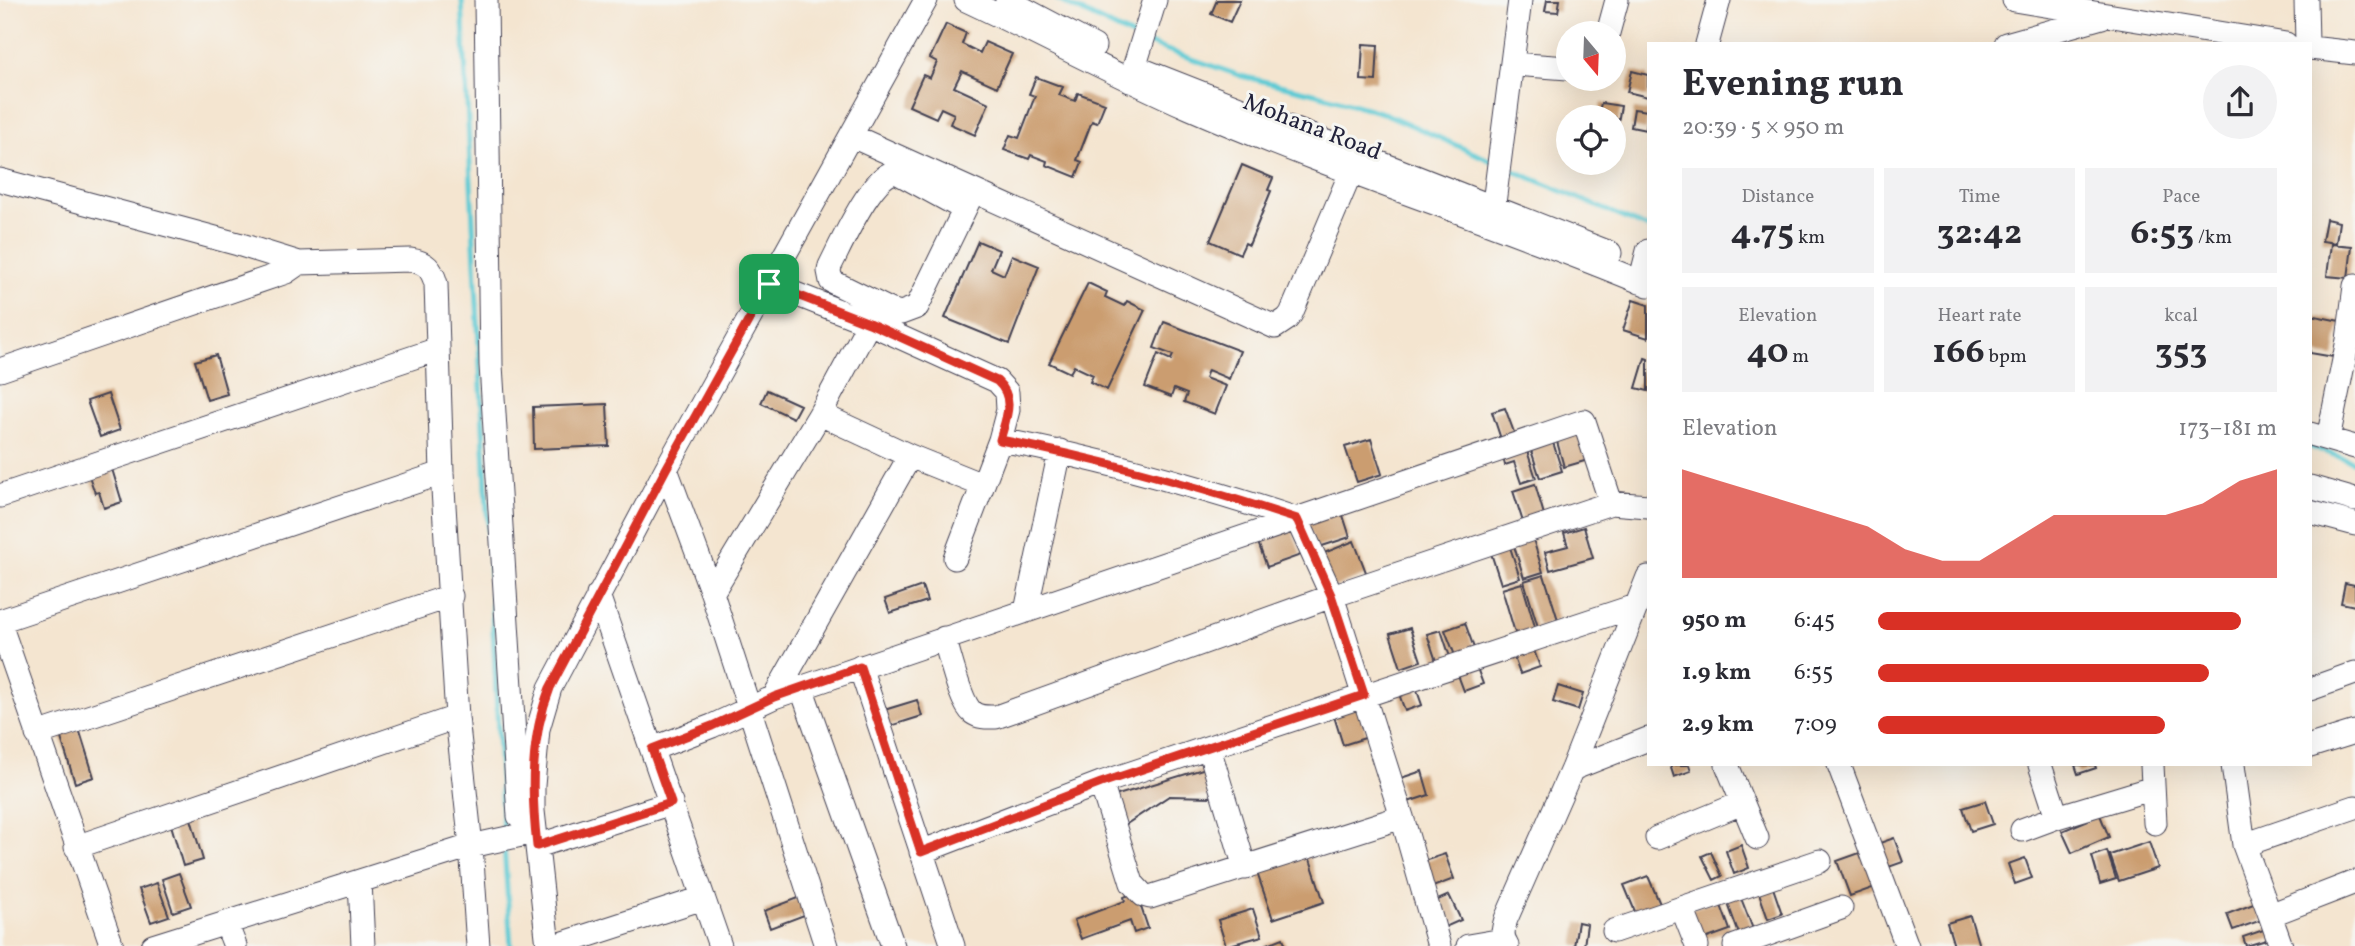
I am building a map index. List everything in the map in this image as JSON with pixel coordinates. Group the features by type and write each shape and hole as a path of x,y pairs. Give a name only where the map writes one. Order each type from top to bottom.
{"street":[{"path":"486,0 491,365 530,838 548,946"},
{"path":"530,838 535,748 542,712 556,676 666,469 926,0"},
{"name":"Mohana Road","path":"966,0 1138,58"},
{"name":"Mohana Road","path":"1007,0 1138,58 1355,164 1646,270"},
{"path":"1138,58 1155,0"},
{"path":"1492,215 1520,0"},
{"path":"1611,21 1617,0"},
{"path":"1708,42 1720,0"},
{"path":"2014,0 2108,16"},
{"path":"2306,0 2309,42"},
{"path":"2037,40 2108,16 2144,10 2278,42"},
{"path":"2312,46 2355,53"},
{"path":"1513,64 1556,67"},
{"path":"852,136 968,200"},
{"path":"968,200 918,307 901,313 890,310 831,281 830,266 871,190 886,174 893,172 968,200 1275,327 1290,314 1355,164"},
{"path":"0,180 299,263 410,260 428,266 436,284 442,473 457,717 477,845 478,946"},
{"path":"0,370 286,272 299,263"},
{"path":"769,284 869,323 1003,386 1009,399 1000,440 955,558"},
{"path":"2355,286 2348,340 2319,436 2355,447"},
{"path":"712,593 820,414 869,323"},
{"path":"0,496 438,349"},
{"path":"820,414 910,456 982,485"},
{"path":"652,749 801,687 1584,421 1611,503"},
{"path":"1000,440 1154,475 1297,519 1332,596 1402,817 1439,946"},
{"path":"1026,611 1060,452"},
{"path":"774,697 910,456"},
{"path":"666,469 712,593 826,946"},
{"path":"112,946 0,623 442,473"},
{"path":"2312,488 2355,500"},
{"path":"944,638 966,704 974,713 984,718 996,717 1332,596 1611,503 1647,506"},
{"path":"2312,513 2355,524"},
{"path":"1468,946 1505,943 1506,919 1572,769 1647,580"},
{"path":"598,595 720,946"},
{"path":"37,734 451,596"},
{"path":"921,852 1101,783 1638,605"},
{"path":"860,667 953,946"},
{"path":"2312,687 2355,673"},
{"path":"801,687 892,946"},
{"path":"76,847 457,717"},
{"path":"2312,745 2355,732"},
{"path":"1572,769 1647,739"},
{"path":"1209,748 1245,868"},
{"path":"1727,766 1757,838"},
{"path":"1839,766 1907,946"},
{"path":"2040,766 2057,817"},
{"path":"2152,766 2155,823"},
{"path":"2240,767 2244,845 2281,946"},
{"path":"1101,783 1132,883 1143,895 1158,896 1402,817"},
{"path":"2022,831 2057,817 2153,789"},
{"path":"153,946 477,845 530,838 671,803"},
{"path":"1657,838 1742,803"},
{"path":"2244,845 2355,807"},
{"path":"1614,931 1821,861"},
{"path":"360,881 363,946"},
{"path":"2270,915 2355,882"},
{"path":"555,946 704,898"},
{"path":"1682,908 1697,946"},
{"path":"1735,946 1841,908"},
{"path":"226,923 235,946"}],"building":[{"path":"1217,0 1240,0 1230,22 1211,14"},
{"path":"1547,0 1560,0 1558,12 1545,11"},
{"path":"946,24 966,33 962,44 980,53 985,42 1012,54 997,87 962,71 954,87 989,103 975,135 950,124 954,114 941,108 936,118 909,106 923,75 930,78 937,62 930,58"},
{"path":"1363,44 1378,45 1376,81 1361,80"},
{"path":"1632,71 1647,75 1647,97 1627,92"},
{"path":"1036,77 1063,87 1059,95 1075,101 1078,93 1105,103 1097,123 1092,121 1077,160 1082,162 1076,177 1046,165 1047,161 1031,155 1029,159 1004,150 1010,135 1019,138 1035,96 1029,94"},
{"path":"1634,109 1647,111 1646,130 1631,127"},
{"path":"1242,165 1273,178 1268,190 1271,191 1249,245 1245,243 1240,254 1210,241"},
{"path":"2326,219 2339,222 2336,243 2322,241"},
{"path":"978,241 999,250 991,269 1004,275 1012,255 1039,266 1009,344 945,318"},
{"path":"2331,244 2352,246 2348,278 2327,276"},
{"path":"1088,283 1107,292 1105,297 1124,306 1127,301 1145,310 1107,390 1090,382 1093,375 1074,366 1070,373 1049,363"},
{"path":"1633,300 1647,305 1647,338 1623,330"},
{"path":"2312,315 2340,321 2334,357 2312,353"},
{"path":"1164,322 1240,351 1229,379 1208,370 1205,378 1226,386 1215,414 1184,402 1187,394 1174,389 1171,397 1145,387 1158,354 1171,360 1173,355 1154,348"},
{"path":"216,355 227,394 207,400 195,361"},
{"path":"1645,358 1647,359 1647,391 1636,388"},
{"path":"767,390 800,405 793,418 761,403"},
{"path":"108,394 120,430 100,437 87,401"},
{"path":"607,404 609,446 534,449 533,407"},
{"path":"1505,408 1515,435 1501,439 1492,412"},
{"path":"1580,431 1588,460 1564,467 1556,438"},
{"path":"1551,436 1562,471 1540,478 1529,444"},
{"path":"1371,439 1382,474 1357,482 1345,447"},
{"path":"1524,442 1536,478 1521,483 1514,462 1505,465 1501,450"},
{"path":"112,469 122,502 104,508 99,492 95,493 89,476"},
{"path":"1535,484 1545,518 1524,525 1513,491"},
{"path":"1340,506 1350,537 1316,548 1305,517"},
{"path":"1290,522 1301,555 1267,567 1255,534"},
{"path":"1584,527 1593,558 1550,570 1545,552 1568,546 1564,533"},
{"path":"1533,539 1543,572 1524,578 1514,546"},
{"path":"1354,541 1367,575 1332,588 1319,555"},
{"path":"1509,544 1520,578 1501,584 1490,550"},
{"path":"1544,575 1558,620 1538,627 1524,581"},
{"path":"1522,583 1536,630 1516,636 1502,589"},
{"path":"2345,583 2355,585 2355,606 2341,603"},
{"path":"922,586 927,601 890,613 885,599"},
{"path":"1465,623 1475,651 1456,658 1445,630"},
{"path":"1410,628 1421,661 1401,668 1390,634"},
{"path":"1441,630 1450,657 1436,661 1427,634"},
{"path":"1531,642 1540,667 1520,674 1511,649"},
{"path":"1474,660 1483,684 1464,691 1455,667"},
{"path":"1414,682 1422,705 1405,711 1397,688"},
{"path":"1558,686 1583,694 1578,710 1553,702"},
{"path":"917,700 922,716 887,727 881,711"},
{"path":"1357,705 1368,737 1343,745 1333,713"},
{"path":"79,729 94,777 75,783 60,735"},
{"path":"1670,766 1689,766 1691,771 1674,777"},
{"path":"2075,766 2095,766 2096,768 2078,774"},
{"path":"1209,767 1213,797 1169,796 1125,825 1111,797"},
{"path":"1422,771 1429,795 1405,803 1398,779"},
{"path":"1985,801 1993,824 1971,831 1963,808"},
{"path":"189,812 203,860 183,866 169,818"},
{"path":"2100,815 2109,837 2072,853 2062,831"},
{"path":"1894,838 1903,862 1883,869 1874,845"},
{"path":"2149,842 2158,868 2119,881 2110,855"},
{"path":"1741,845 1749,868 1734,874 1726,851"},
{"path":"1307,850 1324,902 1273,919 1255,867"},
{"path":"1868,850 1881,885 1850,896 1837,861"},
{"path":"2107,851 2116,879 2100,884 2092,856"},
{"path":"1711,852 1722,876 1714,880 1702,856"},
{"path":"1445,854 1454,879 1430,888 1421,862"},
{"path":"2025,858 2032,878 2015,884 2008,864"},
{"path":"179,873 191,906 173,912 162,879"},
{"path":"1648,876 1660,904 1636,914 1624,885"},
{"path":"1771,882 1782,914 1768,919 1757,887"},
{"path":"157,883 169,916 151,922 139,889"},
{"path":"1136,892 1148,928 1134,933 1130,921 1081,939 1074,920 1125,901 1124,897"},
{"path":"1739,893 1754,932 1740,937 1726,898"},
{"path":"1449,895 1461,920 1443,928 1431,903"},
{"path":"801,897 807,914 770,928 764,911"},
{"path":"1719,900 1730,930 1702,940 1691,909"},
{"path":"2256,903 2262,920 2233,930 2227,914"},
{"path":"1253,909 1262,936 1226,946 1218,920"},
{"path":"1970,916 1979,946 1954,946 1947,923"},
{"path":"1578,922 1587,924 1584,946 1574,946"},
{"path":"2269,928 2273,938 2246,946 2243,937"},
{"path":"1283,938 1286,946 1263,946"}],"waterway":[{"path":"462,0 503,832"},
{"path":"1058,0 1138,39"},
{"path":"1147,43 1241,76 1318,94 1386,114 1494,162"},
{"path":"1503,166 1647,228"},
{"path":"2312,448 2355,462"},
{"path":"504,846 511,946"}],"route":[{"path":"769,284 869,323 997,381 1007,392 1009,399 1000,440 1141,472 1297,519 1331,595 1364,695 1101,783 921,852 860,667 774,697 712,726 652,749 671,803 537,846 533,811 535,748 550,688 666,469 769,284"}]}
